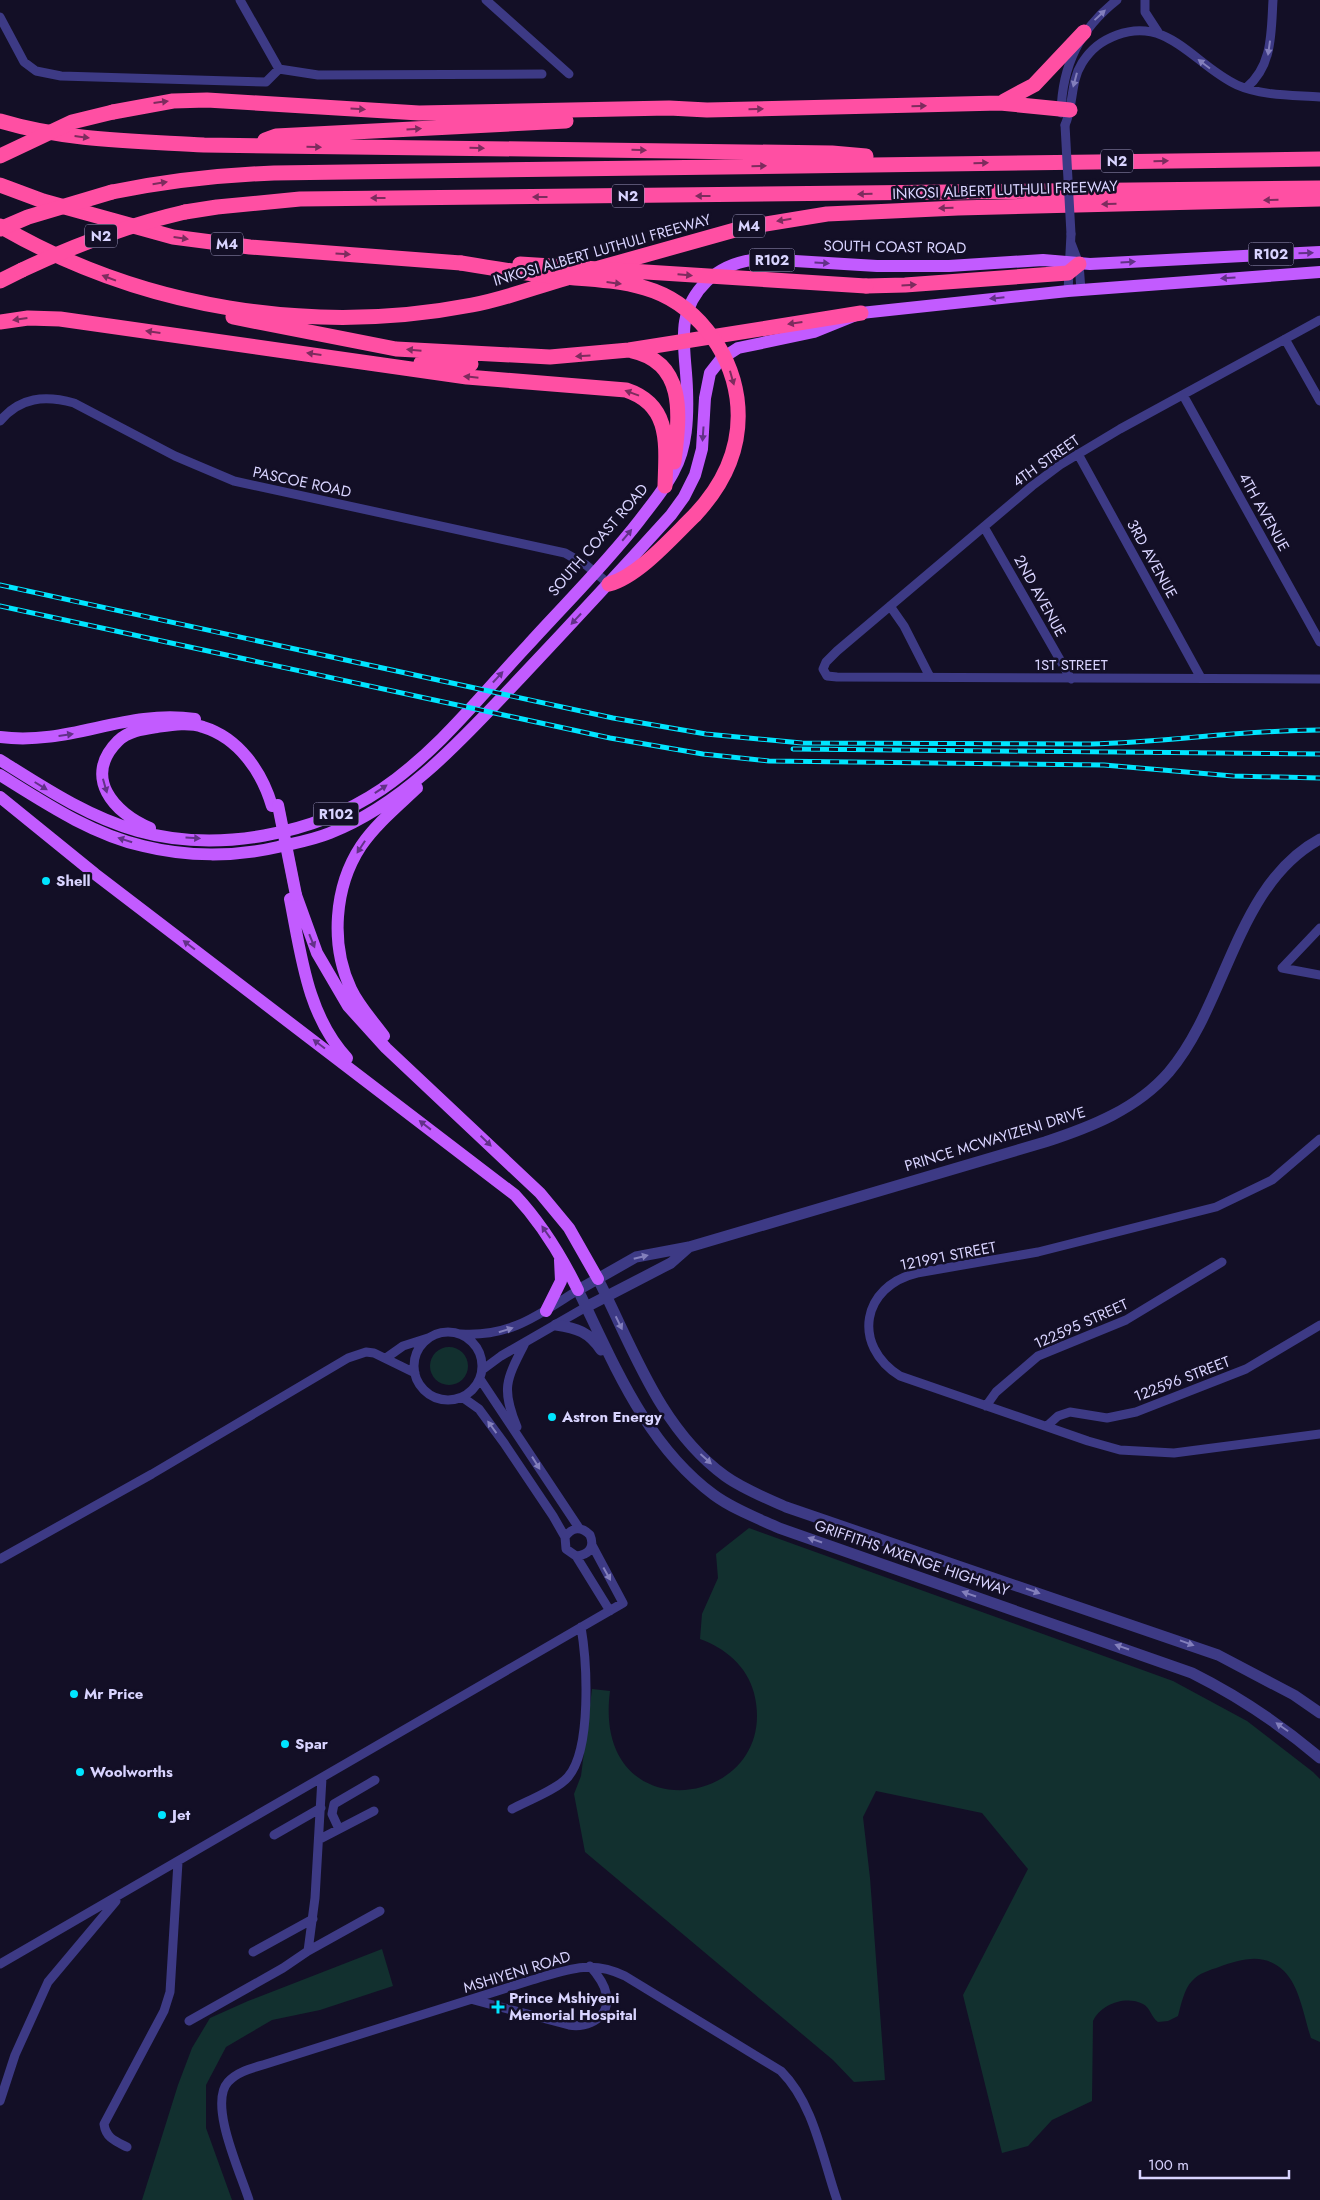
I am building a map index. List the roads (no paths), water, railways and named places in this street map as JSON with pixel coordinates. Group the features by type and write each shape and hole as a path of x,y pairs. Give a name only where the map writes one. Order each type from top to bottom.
{"highway":[{"path":"1000,103 1021,94 1034,85 1084,32"},
{"path":"0,156 72,122 173,101 207,100 419,113 669,108 707,110 1000,103 1066,109"},
{"path":"244,146 276,136 672,115 707,110"},
{"path":"0,121 40,132 103,139 244,146 832,153 914,163"},
{"name":"N2","path":"0,228 28,217 112,192 159,183 220,175 914,163 1320,160"},
{"name":"M4","path":"0,185 43,201 173,237 250,247 461,263"},
{"name":"N2","path":"0,281 106,234 142,222 185,212 300,199 1320,188"},
{"name":"INKOSI ALBERT LUTHULI FREEWAY","path":"0,228 108,278 189,302 294,316 405,314 506,297 659,250 742,228 827,214 958,208 1320,199"},
{"path":"461,263 542,264 866,286 904,285 1072,266"},
{"path":"461,263 645,288 678,304 703,325 719,346 729,367 736,391 738,415 737,436 726,471 714,492 695,515 641,564 620,580 609,584"},
{"path":"189,302 229,316 396,349 550,357 629,350 861,313"},
{"path":"0,322 28,318 60,319 467,377 613,388 634,392 654,407 663,427 669,480"},
{"path":"629,350 646,355 656,361 673,383 678,414 669,480"},
{"path":"362,361 506,365 524,364 550,357"}],"main road":[{"name":"SOUTH COAST ROAD","path":"0,760 51,792 106,819 140,832 190,839 249,837 302,827 357,805 383,788 435,745 630,533 669,480 679,460 686,432 687,391 683,342 687,311 691,301 701,287 721,270 749,260 877,266 949,266 1043,260 1072,266 1320,252"},
{"name":"R102","path":"0,775 55,809 120,839 173,852 248,853 330,833 370,813 430,768 491,710 609,584 684,498 695,475 702,449 708,380 717,363 738,348 814,332 861,313 1074,291 1320,272"},
{"path":"438,1095 388,1042 351,989 343,966 338,922 342,893 350,867 361,846 390,814 453,752 491,710"},
{"path":"0,736 34,739 72,735 147,717 176,716 202,720 226,732 247,748 272,785 304,968 316,1008 340,1050 372,1084"},
{"path":"168,836 124,814 110,800 103,784 103,766 119,740 145,728 191,724 213,731 246,755 275,806"},
{"path":"0,797 95,874 515,1195 536,1218 558,1251 578,1290"},
{"path":"292,894 317,953 348,1006 386,1048 540,1193 569,1228 598,1279"},
{"path":"546,1311 561,1281 562,1267 558,1251"}],"street":[{"path":"240,0 279,69"},
{"path":"486,0 569,74"},
{"path":"1074,291 1065,125 1068,70 1084,32 1103,11 1117,0"},
{"path":"1144,0 1145,12 1158,32 1211,70 1246,88 1269,93 1320,97"},
{"path":"1246,88 1260,74 1267,62 1273,0"},
{"path":"0,18 24,62 36,70 61,76 266,82 279,69"},
{"path":"1066,109 1076,74 1087,55 1096,46 1122,33 1143,30 1158,32"},
{"path":"279,69 318,75 542,74"},
{"path":"1072,266 1074,291"},
{"name":"4TH STREET","path":"824,672 824,665 828,659 1032,486 1078,454 1320,320"},
{"path":"1285,339 1320,401"},
{"name":"4TH AVENUE","path":"1183,395 1320,642"},
{"name":"PASCOE ROAD","path":"0,421 7,413 31,399 57,398 74,403 175,456 234,481 540,546 565,553 595,572 609,584"},
{"name":"3RD AVENUE","path":"1078,454 1201,678"},
{"name":"2ND AVENUE","path":"984,527 1071,679"},
{"path":"890,606 904,626 930,677"},
{"name":"1ST STREET","path":"824,672 827,676 837,677 1320,679"},
{"name":"PRINCE MCWAYIZENI DRIVE","path":"578,1290 636,1257 689,1247 1045,1142 1085,1129 1120,1112 1152,1088 1180,1058 1199,1025 1248,921 1269,886 1303,850 1320,839"},
{"path":"1320,928 1282,968 1320,975"},
{"name":"121991 STREET","path":"1320,1140 1272,1180 1216,1207 1038,1252 911,1274 888,1285 877,1298 869,1322 872,1344 879,1359 900,1376 1104,1446 1160,1453 1320,1434"},
{"name":"PRINCE MCWAYIZENI DRIVE","path":"586,1307 671,1263 689,1247"},
{"name":"122595 STREET","path":"986,1406 996,1392 1038,1356 1126,1320 1222,1262"},
{"name":"GRIFFITHS MXENGE HIGHWAY","path":"598,1279 648,1383 662,1406 680,1433 725,1477 786,1507 1218,1655 1258,1674 1320,1713"},
{"path":"386,1358 403,1346 448,1332 458,1334 495,1333 522,1324 578,1290"},
{"name":"GRIFFITHS MXENGE HIGHWAY","path":"578,1290 644,1420 681,1468 715,1496 779,1528 1192,1673 1227,1690 1260,1712 1320,1758"},
{"path":"429,1338 417,1354 415,1374 419,1383 432,1396 447,1400 462,1397 469,1393 481,1375 525,1343 586,1307"},
{"path":"556,1325 572,1327 587,1334 594,1340 624,1382"},
{"name":"122596 STREET","path":"1047,1426 1066,1412 1074,1411 1107,1418 1145,1408 1246,1369 1320,1325"},
{"path":"0,1964 623,1603 592,1545 590,1535 579,1528 481,1375 479,1352 474,1344 458,1334"},
{"path":"523,1442 506,1397 510,1372 525,1343"},
{"path":"0,1559 152,1474 348,1358 366,1352 386,1358 415,1374"},
{"path":"462,1397 479,1409 565,1537 566,1549 576,1556 610,1610"},
{"path":"565,1537 573,1529 579,1528"},
{"path":"576,1556 583,1556 589,1552 592,1545"},
{"path":"512,1809 568,1778 580,1750 587,1683 581,1627"},
{"path":"308,1951 313,1919 320,1839 322,1778"},
{"path":"340,1829 332,1814 334,1804 375,1780"},
{"path":"274,1835 321,1808"},
{"path":"320,1839 374,1811"},
{"path":"127,2147 110,2138 105,2132 104,2124 164,2011 170,1992 178,1862"},
{"path":"0,2101 14,2055 48,1982 121,1895"},
{"path":"189,2021 380,1911"},
{"path":"253,1952 313,1919"},
{"path":"472,2000 569,2025 584,2026 596,2021 602,2014 607,1998 602,1984 590,1966"},
{"name":"MSHIYENI ROAD","path":"249,2200 222,2116 221,2096 229,2081 241,2072 574,1968 590,1966 606,1967 625,1976 781,2071 795,2085 805,2103 837,2200"}],"railway":[{"path":"0,585 613,718 706,734 802,743 1091,744 1262,732 1320,730"},
{"path":"0,606 610,738 703,754 769,761 1104,765 1233,776 1320,778"},
{"path":"793,749 1320,754"}],"place":[{"name":"Shell","path":"46,881"},
{"name":"Astron Energy","path":"552,1417"},
{"name":"Mr Price","path":"74,1694"},
{"name":"Spar","path":"285,1744"},
{"name":"Woolworths","path":"80,1772"},
{"name":"Jet","path":"162,1815"},
{"name":"Prince Mshiyeni Memorial Hospital","path":"498,2007"}]}
